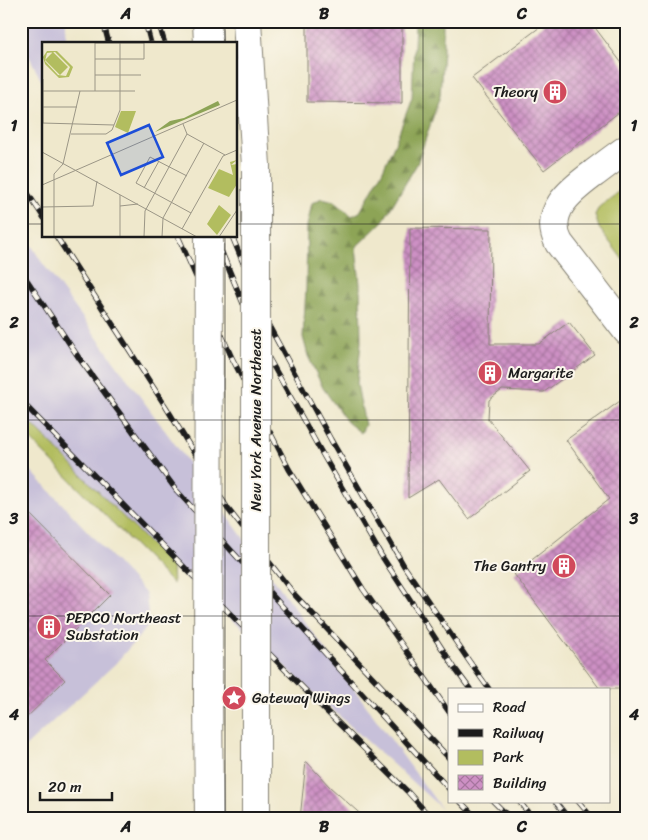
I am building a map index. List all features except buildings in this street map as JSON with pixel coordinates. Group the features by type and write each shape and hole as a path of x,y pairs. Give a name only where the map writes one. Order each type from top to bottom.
{"main road":[{"path":"208,21 208,42"},
{"name":"New York Avenue Northeast","path":"247,21 256,166 256,819"},
{"path":"627,149 566,196 559,206 554,220 555,232 559,243 627,331"},
{"path":"209,238 209,819"}],"shaded area":[{"path":"21,21 66,21 66,42 42,42 42,82 21,40"},
{"path":"21,228 41,261 441,808 155,549 21,413"},
{"path":"21,460 146,594 149,625 115,664 25,747 21,744"}],"green space":[{"path":"415,21 443,21 440,96 417,164 383,221 356,247 360,284 361,342 357,384 365,425 361,433 347,422 323,388 308,356 303,337 307,226 312,203 322,198 334,201 352,216 360,212 381,174 412,98"},
{"path":"627,186 627,265 599,228 595,215 599,207"},
{"path":"21,413 172,565 173,584 21,430"}],"railway":[{"path":"103,21 108,42"},
{"path":"145,21 150,42"},
{"path":"158,21 164,42"},
{"path":"21,183 42,215"},
{"path":"57,238 166,407 228,509 294,594 448,757"},
{"path":"179,238 232,358 289,469 363,589 448,711"},
{"path":"216,238 257,337 319,448 381,555 469,688"},
{"path":"233,238 269,326 331,440 404,566 488,688"},
{"path":"21,271 79,358 177,491 448,788"},
{"path":"21,401 407,791 432,819"},
{"path":"461,802 477,819"},
{"path":"494,802 511,819"},
{"path":"520,802 533,819"},
{"path":"556,802 569,819"},
{"path":"579,802 593,819"}],"place":[{"name":"Theory","path":"555,92"},
{"name":"Margarite","path":"490,373"},
{"name":"The Gantry","path":"564,566"},
{"name":"PEPCO Northeast Substation","path":"49,627"},
{"name":"Gateway Wings","path":"234,698"}]}
